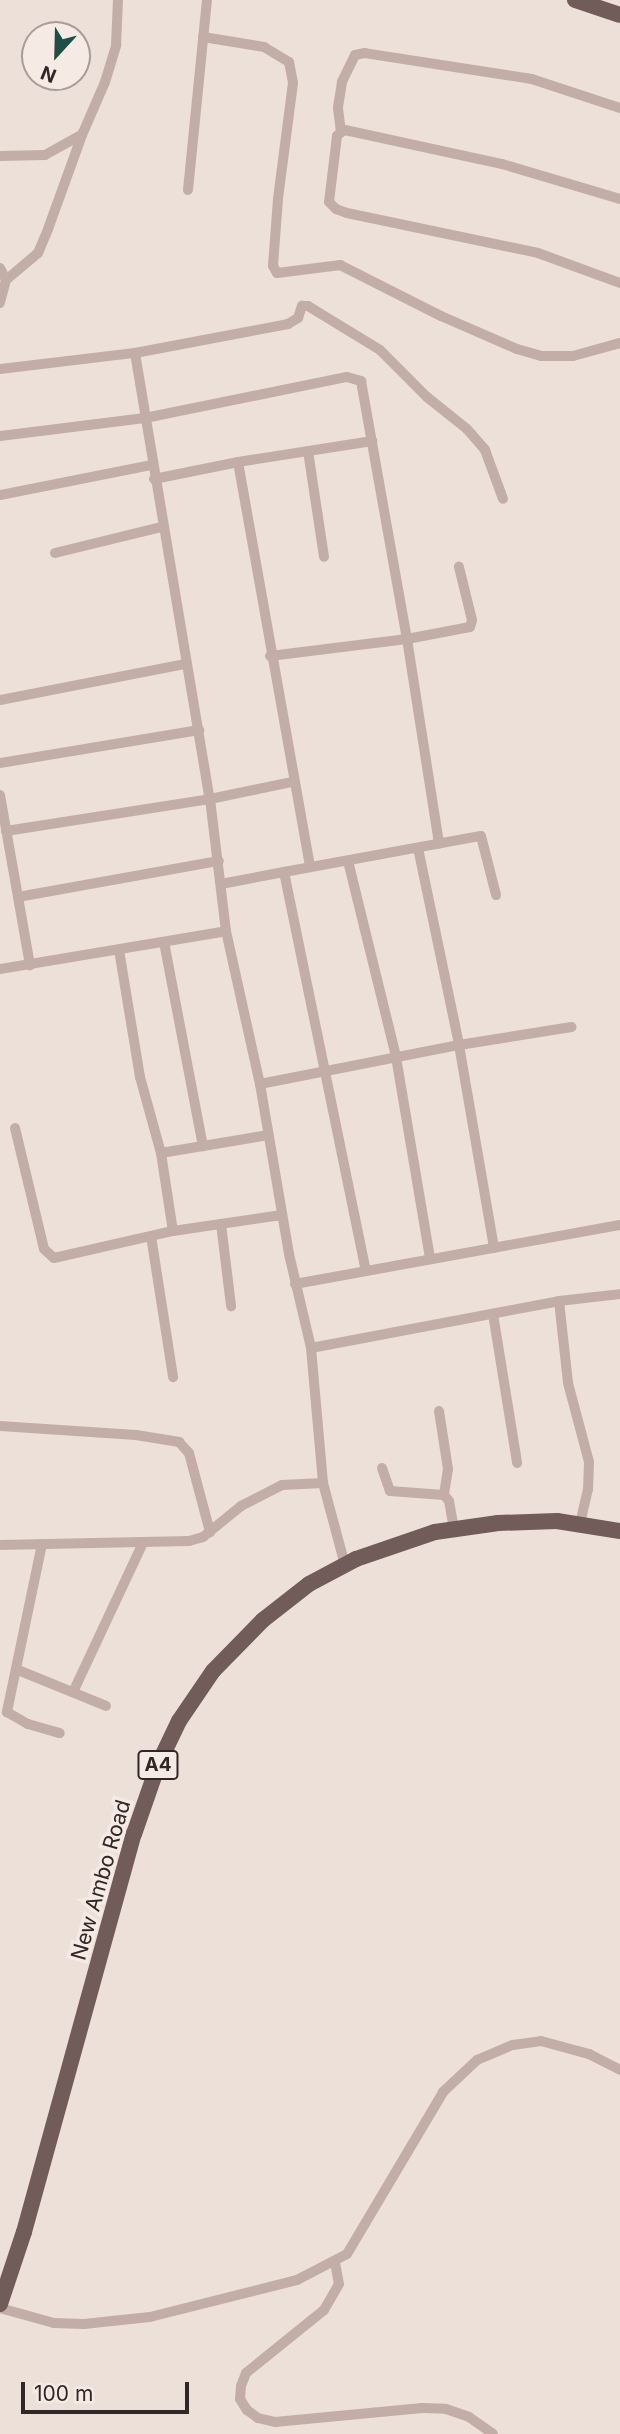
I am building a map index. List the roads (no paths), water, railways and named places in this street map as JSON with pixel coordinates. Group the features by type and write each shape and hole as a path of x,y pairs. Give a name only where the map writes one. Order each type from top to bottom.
{"main road":[{"path":"575,0 620,15"},
{"name":"New Ambo Road","path":"0,2306 24,2232 134,1834 158,1765 179,1721 213,1671 238,1644 309,1584 345,1565 435,1532 498,1523 557,1521 620,1531"}],"street":[{"path":"0,303 6,280 38,253 105,82 116,45 118,0"},
{"path":"188,190 207,0"},
{"path":"203,37 264,47 289,62 293,83 273,266 277,272 340,265 441,316 517,349 541,356 573,356 620,343"},
{"path":"341,132 338,108 342,82 355,54 365,53 532,79 620,108"},
{"path":"620,199 502,164 345,130 337,136 329,202 336,209 538,253 620,283"},
{"path":"0,156 45,155 82,135"},
{"path":"0,268 6,280"},
{"path":"0,369 135,353 288,324 299,318 302,306 308,306 380,349 427,397 467,429 485,450 503,499"},
{"path":"135,353 154,480 210,799 226,931 260,1084 295,1284 311,1348 323,1483 345,1565"},
{"path":"0,436 145,418 356,377 363,387 439,844"},
{"path":"154,480 238,462 372,441"},
{"path":"308,451 324,557"},
{"path":"238,462 292,782 310,867"},
{"path":"0,495 152,465"},
{"path":"55,553 163,527"},
{"path":"270,656 407,639 470,627 472,620 459,567"},
{"path":"0,700 186,664"},
{"path":"0,763 199,730"},
{"path":"6,831 210,799 292,782"},
{"path":"0,795 30,965"},
{"path":"221,884 481,836 496,895"},
{"path":"418,848 459,1045 494,1248"},
{"path":"18,897 219,861"},
{"path":"348,861 396,1056 430,1259"},
{"path":"284,872 366,1271"},
{"path":"0,969 226,931"},
{"path":"164,942 203,1146"},
{"path":"119,950 140,1077 161,1153 173,1231"},
{"path":"260,1084 396,1056 572,1027"},
{"path":"15,1128 44,1249 54,1258 173,1231 282,1215"},
{"path":"161,1153 269,1135"},
{"path":"221,1224 231,1306"},
{"path":"295,1284 620,1225"},
{"path":"150,1236 173,1377"},
{"path":"311,1348 559,1301 620,1294"},
{"path":"559,1301 568,1383 589,1462 588,1489 580,1524"},
{"path":"493,1314 517,1463"},
{"path":"439,1411 448,1469 444,1495"},
{"path":"0,1426 136,1435 179,1442 189,1453 210,1532"},
{"path":"382,1468 390,1491 444,1495 449,1501 454,1530"},
{"path":"0,1545 189,1541 210,1532 241,1506 261,1494 282,1485 323,1483"},
{"path":"74,1690 143,1542"},
{"path":"43,1544 18,1670 7,1707 8,1715 60,1733"},
{"path":"18,1670 74,1690 106,1706"},
{"path":"0,2306 54,2323 84,2324 150,2316 298,2280 347,2254 443,2092 477,2060 513,2045 541,2041 589,2054 620,2070"},
{"path":"335,2262 339,2284 324,2310 246,2373 240,2399 247,2410 258,2418 275,2422 422,2408 446,2409 469,2417 493,2434"}]}
